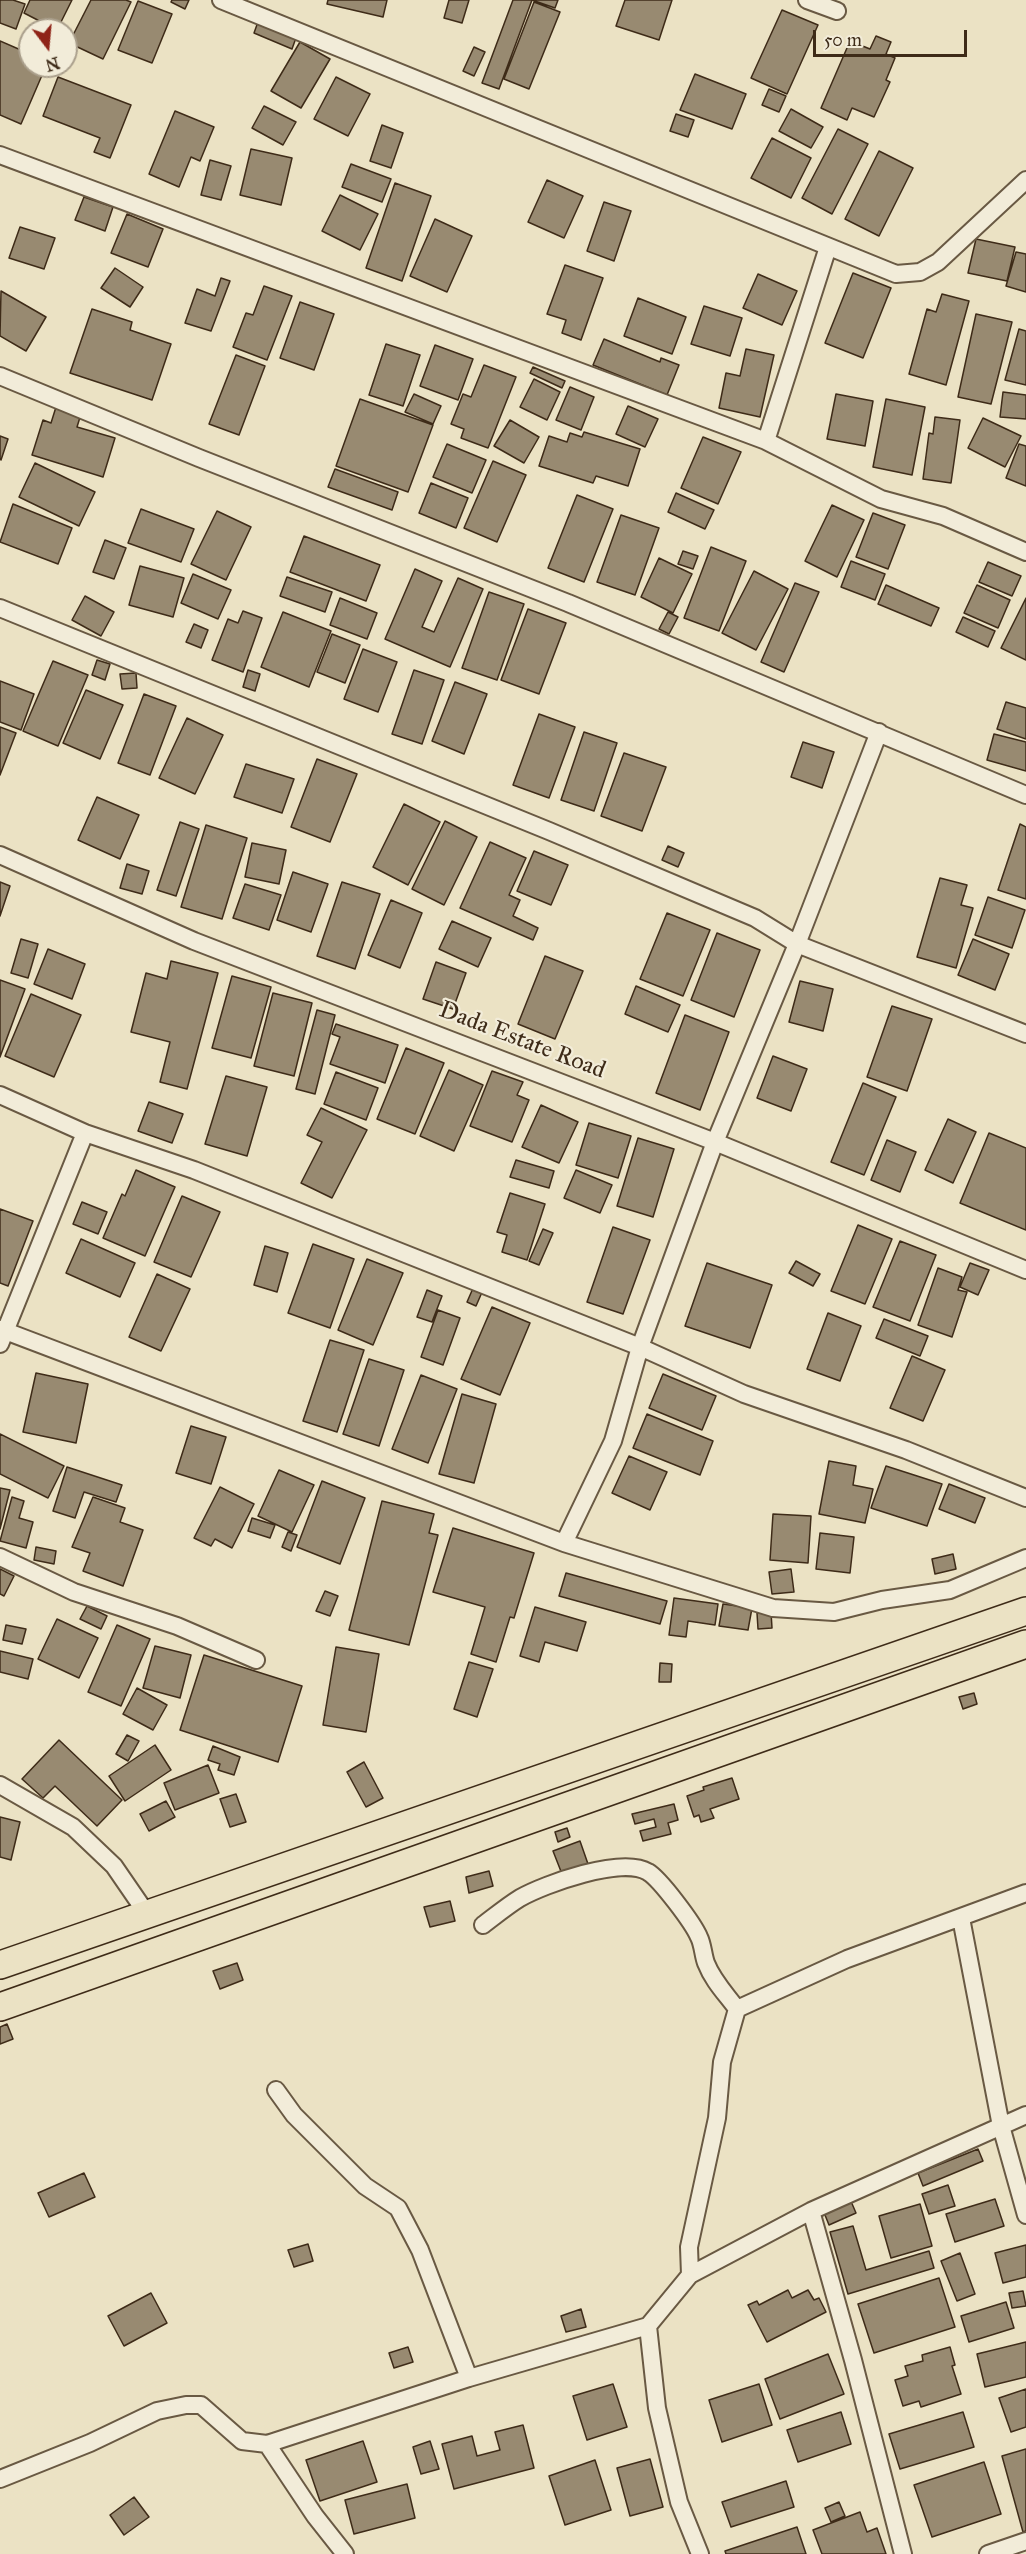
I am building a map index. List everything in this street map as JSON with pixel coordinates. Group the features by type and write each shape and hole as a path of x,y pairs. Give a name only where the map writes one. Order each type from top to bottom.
{"highway":[{"path":"0,1965 1026,1611"},
{"path":"0,2007 1026,1644"}],"street":[{"path":"221,0 896,274 920,272 938,262 1026,180"},
{"path":"807,0 837,11"},
{"path":"0,155 766,441 881,499 943,516 1026,552"},
{"path":"766,441 828,247"},
{"path":"0,376 200,458 568,603 1026,795"},
{"path":"0,608 669,881 755,918 797,944 1026,1034"},
{"path":"564,1544 613,1441 640,1347 715,1142 797,944 879,732"},
{"name":"Dada Estate Road","path":"0,855 194,941 715,1142 1026,1270"},
{"path":"0,1095 85,1133 194,1170 640,1347 744,1394 906,1450 1026,1498"},
{"path":"85,1133 2,1335 564,1544 773,1608 834,1612 882,1600 950,1590 1026,1558"},
{"path":"0,1557 74,1592 177,1626 256,1660"},
{"path":"0,1785 73,1827 114,1866 147,1914"},
{"path":"483,1925 522,1897 574,1876 608,1869 635,1867 648,1871 659,1880 699,1937 706,1962 716,1982 737,2009"},
{"path":"690,2275 689,2247 717,2118 722,2062 737,2009 847,1959 1026,1893"},
{"path":"961,1918 1001,2126 1026,2215"},
{"path":"276,2090 294,2115 365,2186 398,2208 420,2250 469,2378"},
{"path":"0,2479 90,2443 157,2411 186,2405 201,2405 242,2441 267,2444 469,2378 648,2326 690,2275 811,2211 1026,2115"},
{"path":"811,2211 903,2554"},
{"path":"648,2326 657,2408 679,2502 700,2554"},
{"path":"267,2444 315,2516 345,2554"},
{"path":"988,2554 1026,2541"}],"building":[{"path":"0,0 13,0 25,4 18,18 16,29 0,23"},
{"path":"30,0 72,0 63,18 34,18 24,13"},
{"path":"91,0 131,2 103,59 78,47 78,25"},
{"path":"172,0 189,0 185,9 171,2"},
{"path":"328,0 387,0 383,17 327,4"},
{"path":"449,0 469,0 462,23 444,18"},
{"path":"513,0 532,0 499,89 482,83"},
{"path":"532,0 558,0 555,8"},
{"path":"625,0 672,0 659,40 616,26"},
{"path":"138,1 172,14 152,63 118,50"},
{"path":"534,2 560,12 529,89 504,79"},
{"path":"782,10 818,25 787,94 751,78"},
{"path":"259,19 297,35 292,49 254,33"},
{"path":"876,36 891,42 886,54 895,58 886,80 890,82 874,117 852,108 847,120 821,108 850,41 870,49"},
{"path":"0,41 18,49 18,78 41,78 21,124 0,115"},
{"path":"300,42 330,59 301,108 271,91"},
{"path":"474,47 485,52 474,76 463,71"},
{"path":"695,74 746,94 732,129 680,110"},
{"path":"336,77 370,94 348,136 314,119"},
{"path":"58,78 131,105 110,158 94,152 100,138 43,116"},
{"path":"769,89 786,96 779,112 762,105"},
{"path":"264,106 296,122 283,145 252,128"},
{"path":"791,109 823,127 811,148 779,131"},
{"path":"175,111 214,127 200,161 191,157 179,187 149,174"},
{"path":"676,114 694,120 688,137 670,131"},
{"path":"382,125 403,133 391,168 370,161"},
{"path":"838,129 868,144 832,214 802,198"},
{"path":"772,138 811,158 791,198 751,178"},
{"path":"251,149 292,158 281,205 240,195"},
{"path":"879,151 913,168 879,236 845,219"},
{"path":"210,160 231,166 221,200 201,195"},
{"path":"351,164 391,179 382,202 342,187"},
{"path":"547,180 583,196 564,238 528,222"},
{"path":"395,183 431,196 402,281 366,268"},
{"path":"340,195 378,214 360,250 322,231"},
{"path":"84,197 113,207 105,231 75,220"},
{"path":"604,202 631,211 614,261 587,251"},
{"path":"127,214 163,229 148,267 111,253"},
{"path":"435,219 472,236 447,292 410,276"},
{"path":"20,227 55,238 44,269 9,258"},
{"path":"976,239 1015,247 1007,281 968,273"},
{"path":"1016,252 1026,254 1026,292 1006,286"},
{"path":"565,265 603,278 581,340 562,333 566,320 547,314"},
{"path":"115,268 143,287 130,307 101,288"},
{"path":"853,273 891,288 863,358 825,343"},
{"path":"758,274 797,291 782,325 743,308"},
{"path":"221,278 230,281 211,331 185,323 197,289 215,296"},
{"path":"264,286 292,296 267,360 233,347 246,313 253,315"},
{"path":"1,291 46,317 26,351 0,336"},
{"path":"942,294 969,301 946,385 909,374 927,309 936,312"},
{"path":"638,298 686,317 672,354 624,336"},
{"path":"300,302 334,314 314,370 280,358"},
{"path":"704,306 742,318 730,356 691,344"},
{"path":"92,309 132,322 130,330 171,344 152,400 70,373"},
{"path":"976,314 1012,322 991,404 958,397"},
{"path":"1019,329 1026,331 1026,385 1005,380"},
{"path":"604,339 660,362 661,358 679,365 667,395 593,365"},
{"path":"386,344 420,355 403,406 369,395"},
{"path":"435,345 473,359 458,400 420,386"},
{"path":"746,349 774,355 760,417 719,408 726,373 740,376"},
{"path":"236,355 265,366 239,435 209,424"},
{"path":"484,365 516,377 488,448 461,438 464,429 451,424 463,394 471,397"},
{"path":"533,367 565,381 562,388 530,373"},
{"path":"534,379 560,392 547,420 520,407"},
{"path":"570,387 594,397 581,430 556,420"},
{"path":"1003,392 1026,395 1026,419 1000,417"},
{"path":"414,394 441,406 433,424 405,412"},
{"path":"836,394 873,401 865,446 827,439"},
{"path":"360,399 433,425 408,492 336,466"},
{"path":"886,399 925,407 912,475 873,467"},
{"path":"628,406 658,419 645,447 616,434"},
{"path":"56,407 81,414 77,427 115,438 103,477 32,455 43,420 51,423"},
{"path":"935,417 960,420 951,483 923,479 929,433 933,434"},
{"path":"983,418 1021,436 1005,467 968,448"},
{"path":"510,420 539,437 524,463 494,446"},
{"path":"584,432 640,449 628,486 596,476 593,483 539,466 549,436 567,442 570,433 582,437"},
{"path":"0,436 8,439 1,460 0,459"},
{"path":"703,437 741,452 718,504 681,488"},
{"path":"447,444 486,460 472,493 433,477"},
{"path":"1019,444 1026,446 1026,486 1006,478"},
{"path":"493,461 526,475 497,542 464,528"},
{"path":"35,463 95,492 79,526 19,497"},
{"path":"335,469 398,492 392,510 328,487"},
{"path":"431,483 468,498 456,528 419,513"},
{"path":"676,493 714,510 705,529 668,512"},
{"path":"577,495 613,509 584,582 548,568"},
{"path":"13,504 72,528 58,564 0,542"},
{"path":"832,505 864,520 837,577 805,561"},
{"path":"141,509 194,529 181,562 128,543"},
{"path":"217,511 251,527 226,580 191,564"},
{"path":"873,513 905,525 888,569 856,557"},
{"path":"621,515 659,528 635,595 597,582"},
{"path":"304,536 380,565 366,601 290,572"},
{"path":"105,540 126,548 114,579 93,572"},
{"path":"711,547 746,561 719,631 684,618"},
{"path":"683,551 698,556 693,569 678,564"},
{"path":"659,558 692,574 673,613 641,597"},
{"path":"851,561 885,574 875,600 841,587"},
{"path":"988,562 1021,576 1012,596 979,582"},
{"path":"140,566 184,578 173,617 129,605"},
{"path":"415,569 442,581 422,627 434,632 458,578 483,589 450,667 385,639"},
{"path":"754,571 788,589 756,650 722,633"},
{"path":"193,574 231,590 218,619 181,603"},
{"path":"287,577 332,592 325,612 280,596"},
{"path":"795,583 819,592 784,672 761,662"},
{"path":"886,585 939,608 931,626 878,604"},
{"path":"977,585 1010,600 998,628 964,613"},
{"path":"489,592 524,604 497,680 462,668"},
{"path":"85,596 114,612 101,636 72,620"},
{"path":"340,598 377,613 367,639 330,625"},
{"path":"1026,598 1026,660 1001,648"},
{"path":"528,609 566,623 539,694 501,680"},
{"path":"243,611 262,618 243,672 212,660 228,619 238,623"},
{"path":"283,612 331,631 309,687 261,667"},
{"path":"668,612 678,617 669,634 659,629"},
{"path":"963,617 995,631 988,647 956,632"},
{"path":"194,624 208,630 201,648 186,642"},
{"path":"332,634 360,645 345,683 317,672"},
{"path":"363,649 397,662 378,712 344,699"},
{"path":"97,660 110,664 105,680 92,675"},
{"path":"53,661 88,675 58,746 23,731"},
{"path":"248,670 260,674 255,691 243,687"},
{"path":"414,670 444,680 422,744 392,734"},
{"path":"136,673 137,688 122,689 120,674"},
{"path":"0,681 34,694 21,730 0,722"},
{"path":"455,682 487,694 464,754 432,741"},
{"path":"86,690 123,705 100,759 63,743"},
{"path":"144,694 176,706 150,775 118,763"},
{"path":"1006,702 1026,708 1026,739 997,729"},
{"path":"539,714 575,727 549,798 513,785"},
{"path":"187,718 223,735 195,794 159,778"},
{"path":"0,727 16,733 0,775"},
{"path":"584,732 617,743 594,811 561,800"},
{"path":"994,734 1026,742 1026,771 987,760"},
{"path":"803,742 834,752 822,788 791,777"},
{"path":"624,753 666,767 642,831 601,816"},
{"path":"317,759 357,774 330,842 291,827"},
{"path":"246,764 294,779 282,813 234,797"},
{"path":"97,797 139,815 120,859 78,840"},
{"path":"404,804 440,822 408,885 373,867"},
{"path":"445,821 477,837 444,905 412,889"},
{"path":"180,822 199,829 176,896 157,890"},
{"path":"1020,824 1026,827 1026,899 998,890"},
{"path":"206,825 247,838 222,919 181,907"},
{"path":"490,842 526,858 509,895 520,900 513,916 538,928 533,940 460,908"},
{"path":"252,843 286,850 279,884 245,877"},
{"path":"668,846 684,853 678,867 662,860"},
{"path":"534,851 568,865 551,905 517,891"},
{"path":"127,864 149,871 142,894 120,888"},
{"path":"293,872 328,884 311,932 277,920"},
{"path":"940,878 967,885 961,905 973,908 956,968 917,957"},
{"path":"0,882 10,886 0,916"},
{"path":"342,882 380,894 355,969 317,956"},
{"path":"245,884 281,895 269,930 233,918"},
{"path":"988,897 1025,910 1012,948 975,935"},
{"path":"391,900 422,913 400,968 368,955"},
{"path":"667,913 710,930 683,996 640,979"},
{"path":"452,921 491,938 478,967 439,949"},
{"path":"717,933 760,950 734,1017 691,1000"},
{"path":"21,939 38,944 28,978 11,973"},
{"path":"973,939 1009,954 995,990 958,975"},
{"path":"48,949 85,964 72,999 34,984"},
{"path":"545,956 583,971 555,1039 518,1024"},
{"path":"171,961 218,973 187,1089 160,1082 170,1042 131,1032 146,973 167,979"},
{"path":"436,962 466,973 453,1009 423,999"},
{"path":"232,976 271,987 251,1058 212,1048"},
{"path":"0,980 25,989 0,1057"},
{"path":"800,981 833,989 823,1031 789,1022"},
{"path":"636,986 680,1005 668,1032 625,1014"},
{"path":"273,993 312,1003 294,1076 254,1066"},
{"path":"31,994 81,1015 54,1077 5,1056"},
{"path":"892,1006 932,1019 907,1091 867,1077"},
{"path":"317,1010 335,1015 315,1094 296,1089"},
{"path":"685,1015 729,1032 700,1110 656,1093"},
{"path":"336,1024 398,1045 385,1083 330,1064 340,1037 332,1034"},
{"path":"406,1048 444,1063 415,1134 377,1119"},
{"path":"773,1056 807,1069 791,1111 757,1098"},
{"path":"449,1070 483,1085 454,1151 420,1136"},
{"path":"492,1071 523,1082 517,1095 529,1100 512,1142 470,1126"},
{"path":"336,1072 378,1088 366,1120 324,1104"},
{"path":"226,1076 267,1087 247,1156 205,1144"},
{"path":"863,1083 896,1097 864,1175 831,1162"},
{"path":"149,1102 183,1114 172,1143 138,1131"},
{"path":"541,1105 578,1122 559,1163 522,1147"},
{"path":"321,1108 367,1130 332,1198 301,1183 322,1142 307,1135"},
{"path":"948,1119 976,1132 953,1183 925,1170"},
{"path":"589,1123 631,1136 618,1178 576,1165"},
{"path":"989,1133 1026,1148 1026,1230 960,1203"},
{"path":"638,1138 674,1149 653,1217 617,1206"},
{"path":"887,1140 916,1152 900,1192 871,1180"},
{"path":"516,1160 554,1171 549,1188 510,1177"},
{"path":"136,1170 175,1187 145,1256 103,1238 122,1194 125,1196"},
{"path":"576,1170 612,1185 600,1213 564,1198"},
{"path":"510,1193 545,1204 527,1260 502,1252 507,1235 497,1232"},
{"path":"182,1196 220,1212 191,1277 154,1262"},
{"path":"82,1202 107,1212 98,1234 73,1224"},
{"path":"0,1209 33,1221 8,1286 0,1283"},
{"path":"858,1225 892,1239 865,1304 831,1291"},
{"path":"613,1227 650,1240 623,1314 587,1302"},
{"path":"543,1229 553,1233 539,1265 529,1261"},
{"path":"81,1239 135,1263 120,1297 66,1273"},
{"path":"900,1241 936,1255 910,1321 873,1307"},
{"path":"313,1244 354,1259 330,1328 288,1313"},
{"path":"265,1246 288,1253 277,1292 254,1285"},
{"path":"367,1259 403,1273 373,1345 338,1330"},
{"path":"796,1261 820,1274 813,1286 789,1273"},
{"path":"707,1263 772,1285 750,1348 685,1326"},
{"path":"970,1263 989,1270 978,1295 960,1287"},
{"path":"938,1268 962,1277 958,1290 967,1292 952,1337 918,1325"},
{"path":"157,1274 190,1289 161,1351 129,1337"},
{"path":"474,1286 483,1290 476,1306 467,1302"},
{"path":"427,1290 442,1296 432,1322 417,1317"},
{"path":"492,1307 530,1323 500,1395 461,1379"},
{"path":"438,1310 460,1318 443,1365 421,1357"},
{"path":"828,1313 861,1326 840,1381 807,1369"},
{"path":"884,1319 928,1336 920,1356 876,1338"},
{"path":"330,1340 364,1350 337,1432 303,1421"},
{"path":"912,1356 945,1370 923,1421 890,1408"},
{"path":"369,1359 404,1370 379,1446 343,1434"},
{"path":"36,1373 88,1384 76,1443 23,1432"},
{"path":"663,1374 716,1396 702,1430 649,1408"},
{"path":"421,1375 457,1389 428,1463 392,1449"},
{"path":"462,1394 496,1404 474,1483 439,1474"},
{"path":"647,1414 713,1441 700,1475 633,1448"},
{"path":"191,1426 226,1437 211,1484 176,1473"},
{"path":"0,1434 64,1466 48,1498 0,1474"},
{"path":"629,1456 667,1472 650,1510 612,1493"},
{"path":"829,1461 856,1466 853,1485 873,1489 865,1523 819,1514"},
{"path":"886,1466 942,1484 927,1526 871,1508"},
{"path":"67,1467 122,1485 116,1502 84,1492 75,1518 53,1511"},
{"path":"279,1470 314,1485 292,1532 258,1516"},
{"path":"322,1481 365,1498 340,1564 297,1547"},
{"path":"949,1484 985,1498 975,1523 939,1509"},
{"path":"220,1487 254,1504 232,1548 215,1539 211,1546 194,1538"},
{"path":"0,1488 10,1490 0,1529"},
{"path":"12,1497 24,1501 19,1518 33,1522 26,1548 0,1541"},
{"path":"93,1497 125,1508 120,1522 143,1530 123,1586 83,1571 90,1553 72,1547"},
{"path":"382,1501 434,1514 429,1533 438,1535 409,1645 349,1630"},
{"path":"773,1514 811,1516 808,1563 770,1560"},
{"path":"252,1518 275,1525 270,1538 248,1531"},
{"path":"453,1528 534,1553 514,1618 510,1617 496,1662 471,1654 485,1607 433,1592"},
{"path":"288,1532 297,1535 291,1551 282,1547"},
{"path":"820,1533 854,1537 850,1573 816,1569"},
{"path":"36,1547 56,1551 54,1564 34,1560"},
{"path":"953,1554 956,1569 935,1574 932,1559"},
{"path":"0,1569 14,1576 4,1596 0,1594"},
{"path":"791,1569 794,1592 772,1594 769,1572"},
{"path":"566,1573 667,1601 660,1624 559,1596"},
{"path":"325,1591 338,1596 330,1616 316,1611"},
{"path":"674,1598 718,1604 715,1625 688,1621 686,1637 669,1635"},
{"path":"723,1604 752,1608 748,1630 719,1626"},
{"path":"87,1606 107,1616 101,1629 80,1619"},
{"path":"535,1607 586,1622 577,1651 545,1642 539,1662 520,1656"},
{"path":"771,1612 772,1628 758,1629 757,1613"},
{"path":"57,1619 98,1638 79,1678 38,1659"},
{"path":"6,1625 26,1629 22,1644 3,1640"},
{"path":"117,1625 150,1639 121,1706 88,1692"},
{"path":"155,1646 191,1655 180,1698 143,1688"},
{"path":"336,1647 379,1654 366,1732 323,1725"},
{"path":"0,1651 33,1659 28,1679 0,1672"},
{"path":"204,1655 302,1686 278,1762 180,1730"},
{"path":"469,1662 493,1669 477,1717 454,1709"},
{"path":"660,1663 672,1664 671,1682 659,1682"},
{"path":"137,1688 167,1705 153,1730 123,1714"},
{"path":"974,1693 977,1704 963,1709 959,1697"},
{"path":"127,1735 139,1741 128,1761 116,1754"},
{"path":"59,1740 122,1800 97,1826 55,1786 43,1798 22,1779"},
{"path":"155,1745 171,1770 125,1801 109,1776"},
{"path":"213,1746 240,1757 234,1775 218,1770 220,1764 208,1760"},
{"path":"364,1762 383,1798 366,1807 347,1772"},
{"path":"208,1765 219,1793 175,1810 164,1783"},
{"path":"732,1778 739,1799 710,1809 714,1818 701,1822 699,1815 694,1817 687,1796 704,1790 703,1787"},
{"path":"236,1794 246,1822 230,1827 220,1799"},
{"path":"166,1801 175,1817 149,1831 140,1814"},
{"path":"674,1804 678,1820 668,1823 671,1834 643,1841 640,1831 656,1827 654,1819 635,1824 632,1814"},
{"path":"0,1817 20,1822 11,1860 0,1857"},
{"path":"567,1828 570,1837 558,1842 555,1832"},
{"path":"580,1841 588,1864 562,1874 553,1851"},
{"path":"489,1871 493,1886 469,1893 466,1877"},
{"path":"450,1901 455,1921 430,1927 424,1907"},
{"path":"237,1963 243,1980 220,1989 213,1971"},
{"path":"7,2024 13,2039 0,2044 0,2027"},
{"path":"978,2149 983,2161 923,2186 918,2173"},
{"path":"84,2173 95,2197 49,2217 38,2193"},
{"path":"948,2185 955,2206 929,2214 922,2194"},
{"path":"850,2199 856,2213 829,2225 823,2210"},
{"path":"995,2199 1004,2226 955,2242 946,2214"},
{"path":"920,2204 932,2246 891,2258 879,2216"},
{"path":"853,2226 866,2270 929,2251 934,2268 848,2294 830,2232"},
{"path":"308,2244 313,2261 294,2267 288,2250"},
{"path":"1026,2245 1026,2277 1003,2283 995,2253"},
{"path":"960,2253 975,2294 957,2301 941,2261"},
{"path":"939,2278 955,2327 874,2353 858,2304"},
{"path":"788,2290 792,2298 808,2290 814,2300 819,2298 826,2312 767,2342 748,2305 757,2301 759,2305"},
{"path":"1023,2291 1026,2306 1012,2308 1009,2293"},
{"path":"151,2293 167,2323 124,2346 108,2316"},
{"path":"1006,2302 1014,2328 969,2342 961,2316"},
{"path":"581,2309 586,2327 566,2332 561,2316"},
{"path":"1026,2342 1026,2377 985,2387 977,2354"},
{"path":"408,2347 413,2362 394,2368 389,2353"},
{"path":"950,2347 955,2365 952,2366 961,2394 921,2407 919,2401 903,2406 895,2380 908,2376 905,2366 923,2361 922,2355"},
{"path":"828,2354 844,2394 780,2419 765,2379"},
{"path":"613,2384 627,2427 587,2440 573,2396"},
{"path":"759,2384 772,2425 722,2442 709,2400"},
{"path":"1026,2389 1026,2427 1011,2432 999,2398"},
{"path":"841,2412 851,2444 798,2462 787,2430"},
{"path":"963,2412 974,2447 900,2469 889,2434"},
{"path":"523,2425 534,2468 454,2489 442,2444 472,2436 477,2456 500,2450 495,2432"},
{"path":"363,2441 377,2482 320,2501 306,2460"},
{"path":"430,2441 439,2469 421,2474 413,2447"},
{"path":"1026,2449 1026,2531 1023,2532 1002,2456"},
{"path":"650,2459 663,2507 630,2516 617,2468"},
{"path":"595,2460 611,2510 565,2525 549,2476"},
{"path":"984,2462 1001,2514 932,2537 914,2485"},
{"path":"786,2481 794,2507 731,2527 722,2502"},
{"path":"407,2484 415,2518 354,2534 345,2500"},
{"path":"134,2497 149,2517 124,2535 110,2515"},
{"path":"839,2502 845,2516 831,2522 825,2508"},
{"path":"860,2512 867,2532 877,2528 886,2554 822,2554 813,2530"},
{"path":"797,2527 806,2554 726,2554 725,2551"}]}
